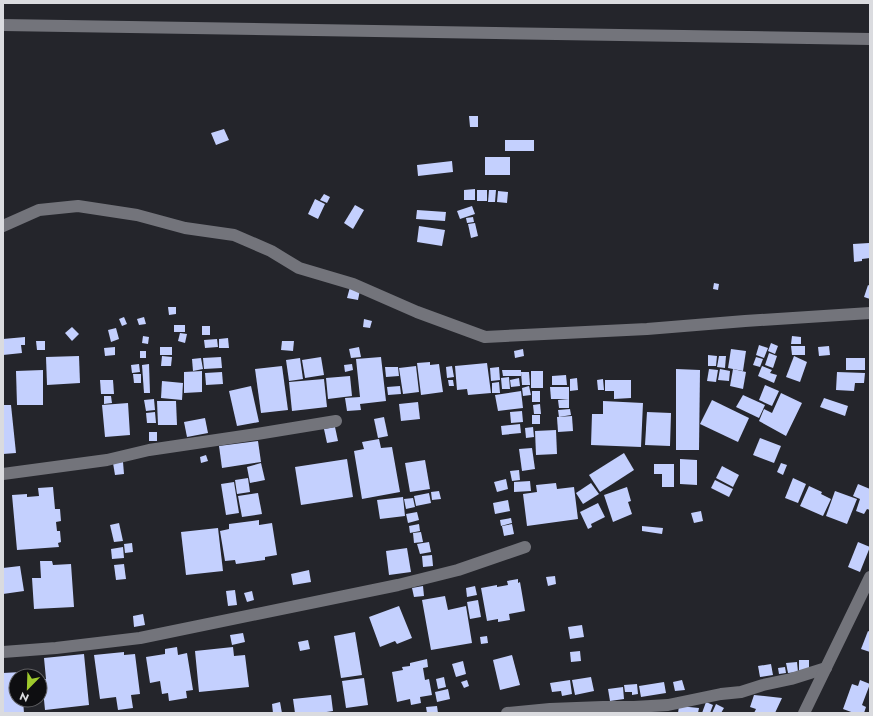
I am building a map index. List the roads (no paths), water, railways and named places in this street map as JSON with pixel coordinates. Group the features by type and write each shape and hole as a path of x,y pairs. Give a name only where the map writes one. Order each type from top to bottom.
{"street":[{"path":"3,25 870,39"},
{"path":"3,226 39,210 78,206 137,215 185,228 234,236 270,251 299,268 353,284 417,312 485,337 646,329 870,313"},
{"path":"3,474 107,460 149,450 336,421"},
{"path":"3,652 56,648 140,638 398,585 458,570 525,548"},
{"path":"804,713 870,577"},
{"path":"507,713 557,709 668,705 721,694 741,692 826,668"}]}
